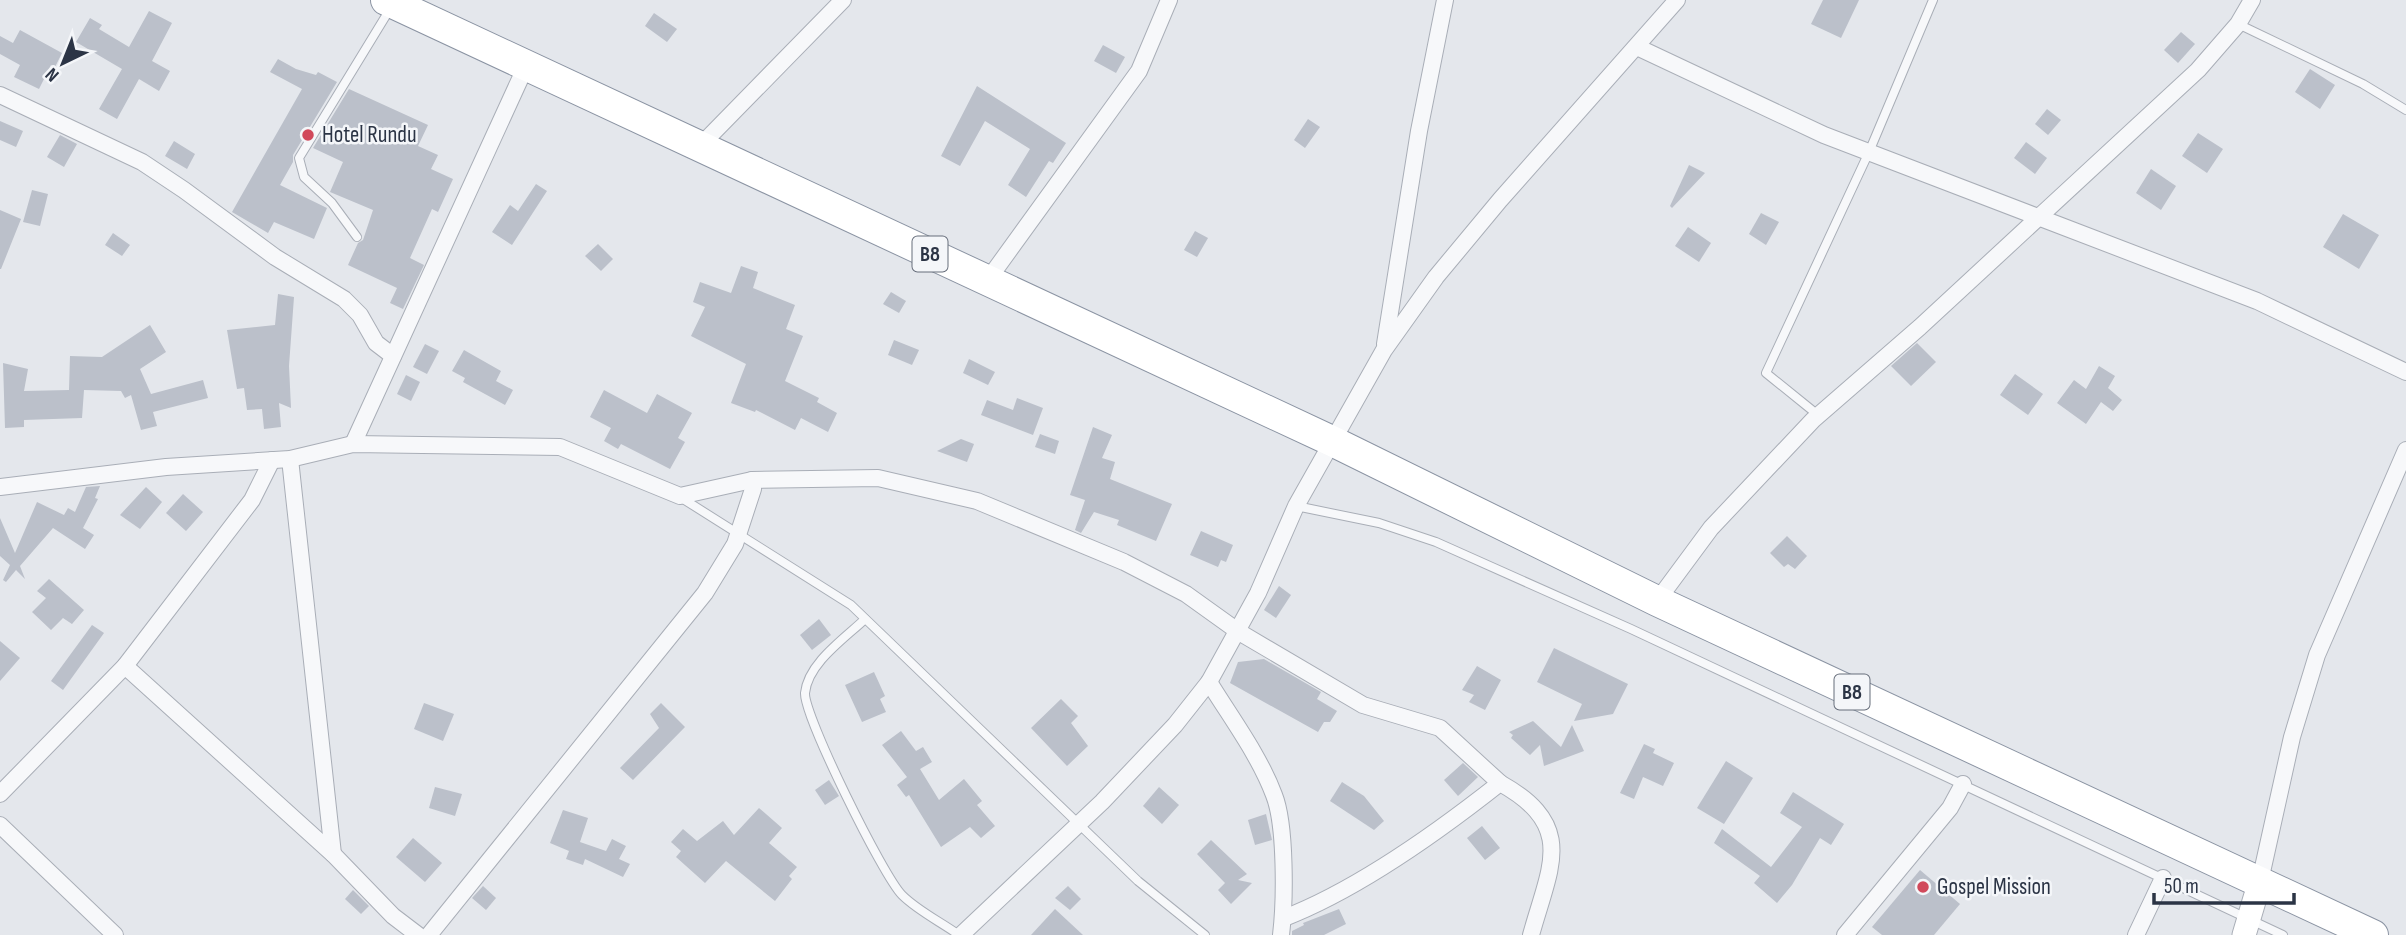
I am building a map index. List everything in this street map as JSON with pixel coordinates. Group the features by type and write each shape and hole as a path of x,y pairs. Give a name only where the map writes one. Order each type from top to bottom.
{"highway":[{"name":"B8","path":"390,2 1334,442 1657,601 2373,935"}],"street":[{"path":"701,145 842,0"},
{"path":"987,281 1139,71 1169,0"},
{"path":"1384,350 1419,131 1445,0"},
{"path":"960,935 1079,823 1175,725 1209,682 1239,632 1296,506 1384,350 1436,277 1492,209 1677,0"},
{"path":"1657,601 1711,528 1818,415 2040,217 2198,70 2238,24 2252,0"},
{"path":"1637,47 1824,135 2257,302 2406,372"},
{"path":"353,444 526,66"},
{"path":"0,95 142,162 275,257 344,299 360,315 376,343 393,356"},
{"path":"0,486 87,475 290,459 353,444 561,447 680,496 752,480 878,478 977,501 1124,562 1186,594 1239,632 1363,705 1440,728 1500,783 1516,791 1533,808 1552,835 1550,863 1531,935"},
{"path":"2247,927 2292,737 2317,655 2406,450"},
{"path":"290,459 332,854"},
{"path":"0,794 125,666 252,500 272,460"},
{"path":"125,666 332,854 393,916 430,934 705,593 739,534 754,489 752,480"},
{"path":"1209,682 1275,797 1280,818 1284,918 1281,935"},
{"path":"1284,918 1320,903 1450,823 1500,783"},
{"path":"1845,935 1950,808 1963,785"},
{"path":"0,825 115,935"},
{"path":"2136,935 2163,878"}],"lane":[{"path":"1818,415 1766,373 1869,152 1933,0"},
{"path":"356,237 332,203 304,177 299,158 390,2"},
{"path":"2238,24 2363,85 2406,110"},
{"path":"680,496 851,606 1138,881 1205,935"},
{"path":"1296,506 1379,523 1436,542 1632,629 2163,878 2247,927 2283,935"},
{"path":"865,619 821,661 808,683 806,706 858,822 901,894 960,935"}],"building":[{"path":"1823,0 1859,0 1841,38 1811,24"},
{"path":"149,11 172,23 152,61 170,71 159,91 139,79 117,119 99,109 122,69 76,42 90,18 102,25 99,29 129,47"},
{"path":"654,13 677,29 667,42 645,26"},
{"path":"20,30 62,53 55,67 51,65 39,89 14,77 20,65 0,54 0,36 13,43"},
{"path":"2181,32 2195,44 2178,63 2164,50"},
{"path":"1103,45 1125,57 1116,73 1094,61"},
{"path":"278,59 296,69 316,75 318,72 337,82 293,155 293,162 280,185 327,208 314,239 274,222 268,233 232,212 302,89 270,72"},
{"path":"2310,69 2335,85 2320,109 2295,92"},
{"path":"977,86 1066,143 1053,163 1049,161 1026,197 1008,185 1030,149 985,121 960,166 941,156"},
{"path":"349,89 428,125 418,146 438,155 431,169 453,179 438,212 432,209 410,258 424,265 403,309 390,303 397,288 348,265 358,243 363,240 373,210 330,192 343,162 313,148"},
{"path":"2047,109 2061,120 2048,135 2035,124"},
{"path":"1308,119 1320,127 1305,148 1294,140"},
{"path":"0,121 23,131 16,147 0,140"},
{"path":"2198,133 2223,149 2207,173 2182,156"},
{"path":"60,135 77,144 64,167 47,157"},
{"path":"174,141 195,154 187,169 165,156"},
{"path":"2026,142 2047,158 2035,174 2014,158"},
{"path":"1689,165 1705,173 1672,208 1670,206"},
{"path":"2151,169 2176,186 2161,210 2136,193"},
{"path":"536,184 547,191 512,245 492,232 510,205 518,211"},
{"path":"32,190 48,194 40,226 23,222"},
{"path":"0,210 21,219 1,269 0,269"},
{"path":"1761,213 1779,222 1766,245 1749,234"},
{"path":"2343,214 2379,235 2359,269 2323,247"},
{"path":"1688,227 1711,243 1699,262 1675,246"},
{"path":"1195,231 1208,238 1197,257 1184,250"},
{"path":"113,233 130,245 122,256 105,245"},
{"path":"598,244 613,259 601,271 585,256"},
{"path":"741,266 758,272 753,288 795,305 786,329 803,336 785,381 819,398 817,402 837,413 828,432 801,418 795,430 756,410 755,412 731,403 746,364 691,336 705,307 693,302 700,282 731,293"},
{"path":"891,292 906,301 899,313 883,304"},
{"path":"278,294 294,297 289,366 291,408 279,403 281,427 264,429 262,409 247,410 244,388 237,389 227,330 275,325"},
{"path":"150,325 166,352 140,369 151,394 203,380 208,398 153,412 157,426 141,430 131,395 125,398 121,391 84,390 82,418 24,420 24,427 5,428 3,363 28,369 24,391 69,390 70,356 102,357"},
{"path":"894,340 919,350 912,365 888,355"},
{"path":"1917,343 1936,362 1911,386 1891,366"},
{"path":"425,344 439,351 427,374 413,367"},
{"path":"464,350 501,371 496,381 513,390 505,405 463,382 465,378 452,371"},
{"path":"969,359 995,372 988,385 963,373"},
{"path":"2099,366 2115,376 2108,388 2122,400 2113,411 2101,402 2086,424 2057,403 2074,380 2086,389"},
{"path":"2015,374 2043,394 2028,415 2000,395"},
{"path":"406,375 420,382 411,401 397,394"},
{"path":"604,390 647,413 657,394 692,413 678,438 685,442 670,469 621,444 618,449 604,441 611,428 590,417"},
{"path":"1017,398 1043,408 1033,435 981,415 987,400 1013,410"},
{"path":"1093,427 1112,435 1102,458 1115,462 1110,479 1172,504 1156,541 1117,525 1119,520 1094,512 1081,533 1075,530 1085,500 1070,495"},
{"path":"1040,434 1059,441 1055,454 1035,447"},
{"path":"961,439 974,444 967,462 937,451"},
{"path":"100,486 95,498 98,499 83,528 94,535 85,549 53,528 20,566 25,579 16,570 6,582 3,580 10,565 0,556 0,518 15,553 37,502 64,515 68,508 75,512 86,487"},
{"path":"146,487 162,502 140,529 120,515"},
{"path":"183,494 203,512 186,531 166,513"},
{"path":"1201,531 1233,545 1226,562 1221,560 1218,567 1190,555"},
{"path":"1787,536 1807,556 1795,569 1788,564 1784,567 1770,553"},
{"path":"49,579 84,610 72,624 63,618 51,630 32,612 46,598 37,591"},
{"path":"1279,586 1291,595 1276,618 1264,610"},
{"path":"819,619 831,635 812,650 800,635"},
{"path":"92,625 104,633 63,690 51,681"},
{"path":"0,641 20,658 0,681"},
{"path":"1554,648 1628,684 1613,714 1574,721 1582,704 1537,682"},
{"path":"1264,659 1321,692 1317,699 1337,711 1330,722 1324,722 1318,732 1230,683 1238,662"},
{"path":"1477,666 1501,680 1485,710 1469,702 1474,695 1462,690"},
{"path":"874,672 885,696 880,699 886,712 862,722 845,685"},
{"path":"1061,699 1078,716 1071,723 1088,746 1067,766 1031,728"},
{"path":"424,703 454,714 443,741 414,729"},
{"path":"661,703 685,727 633,780 620,768 659,728 650,714"},
{"path":"1533,721 1561,747 1572,725 1584,751 1544,766 1540,745 1530,755 1511,738 1513,735 1509,732"},
{"path":"901,731 916,751 923,747 932,762 920,769 939,800 964,779 982,801 977,805 995,826 981,838 970,827 941,847 909,795 906,797 897,785 907,777 882,745"},
{"path":"1644,744 1655,749 1653,753 1674,763 1663,786 1643,777 1634,799 1620,793"},
{"path":"1726,761 1753,778 1724,824 1697,808"},
{"path":"1463,763 1478,777 1458,796 1444,780"},
{"path":"829,780 839,796 825,805 815,790"},
{"path":"1342,782 1364,796 1384,821 1374,830 1330,801"},
{"path":"435,787 462,794 455,816 429,808"},
{"path":"1159,787 1179,805 1162,824 1143,806"},
{"path":"1793,792 1844,824 1831,845 1820,838 1792,885 1777,903 1754,883 1760,876 1714,843 1722,829 1771,867 1802,827 1780,813"},
{"path":"759,808 782,828 769,843 797,867 789,876 792,879 775,901 726,861 705,883 676,857 681,851 671,842 683,829 697,841 723,821 734,835"},
{"path":"563,810 588,818 580,842 606,851 612,839 626,846 619,859 630,864 623,877 585,859 583,865 566,859 569,851 550,843"},
{"path":"1266,814 1272,840 1255,845 1248,820"},
{"path":"1482,826 1500,848 1485,860 1467,838"},
{"path":"413,838 442,863 425,882 396,857"},
{"path":"1211,840 1247,874 1238,880 1252,883 1231,904 1218,890 1225,883 1197,854"},
{"name":"Gospel Mission","path":"1920,870 1960,904 1934,935 1882,935 1872,927"},
{"path":"483,886 496,898 486,910 472,898"},
{"path":"1068,886 1081,899 1070,910 1055,898"},
{"path":"353,890 369,906 361,914 345,899"},
{"path":"1055,909 1083,935 1031,935"},
{"path":"1339,909 1346,924 1324,935 1292,935 1292,931 1304,925 1303,923"}],"place":[{"name":"Hotel Rundu","path":"308,135"},
{"name":"Gospel Mission","path":"1923,887"}]}
